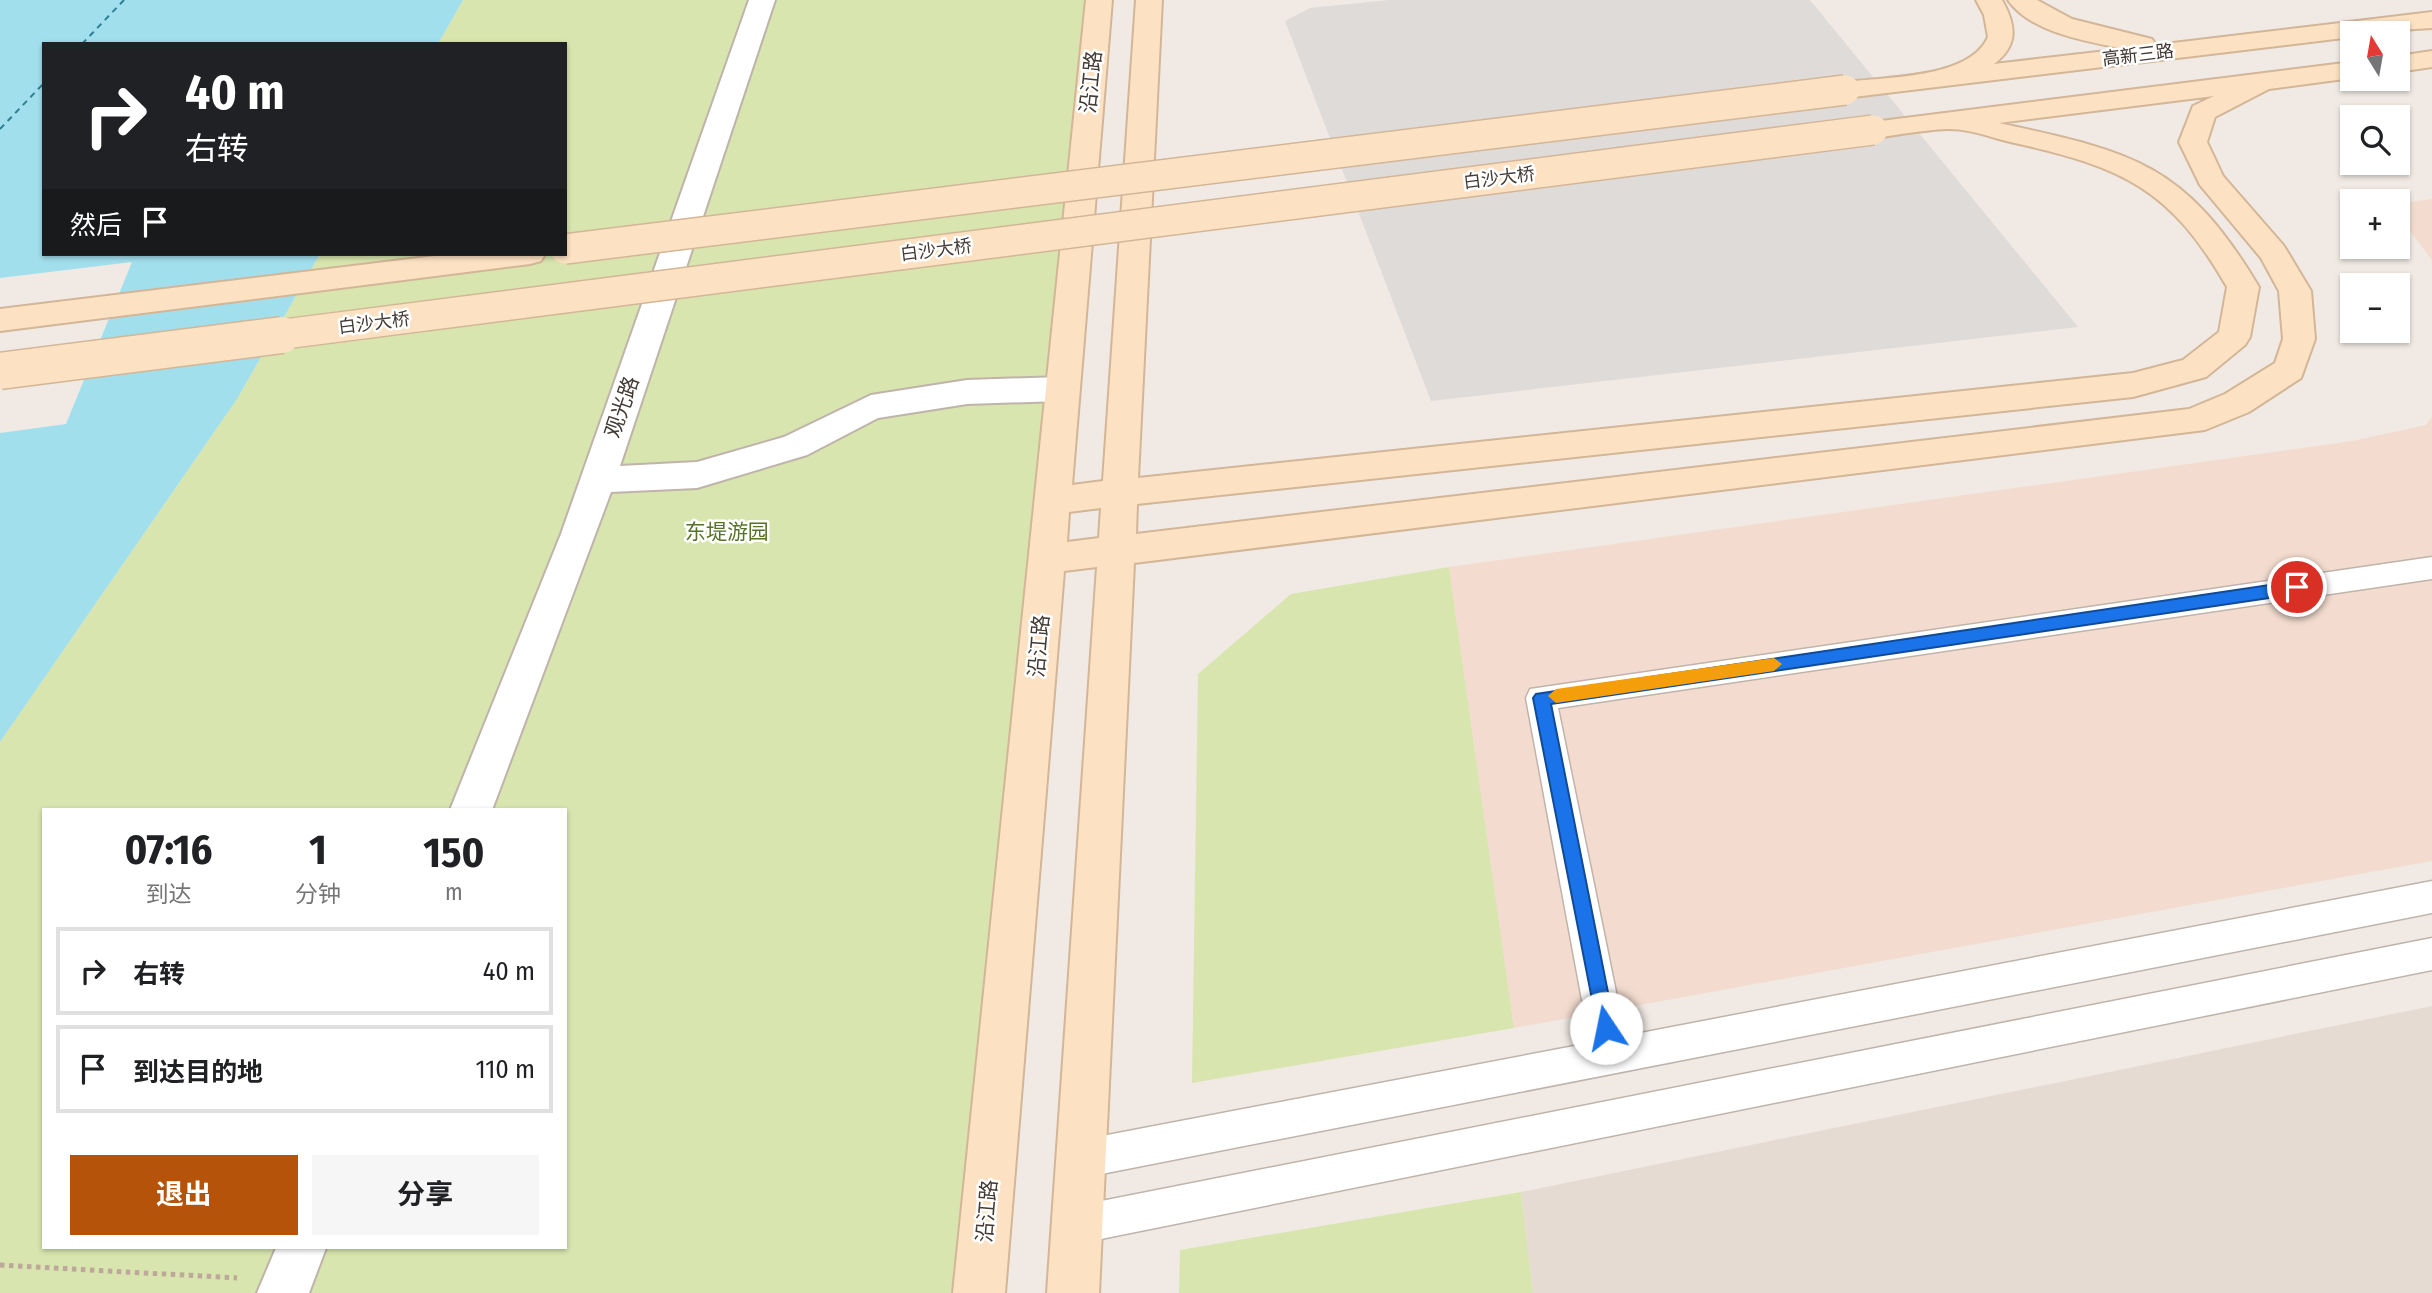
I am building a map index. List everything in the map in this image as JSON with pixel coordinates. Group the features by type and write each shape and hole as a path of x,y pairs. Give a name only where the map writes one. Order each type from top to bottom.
{"main road":[{"name":"沿江路","path":"979,1293 1099,0"},
{"path":"1073,1293 1149,0"},
{"path":"1954,77 1980,62 2001,40 2003,22 1989,0"},
{"path":"2021,0 2032,10 2082,31 2169,51"},
{"name":"高新三路","path":"567,249 2432,20"},
{"path":"2410,63 2432,60"},
{"name":"高新三路","path":"1873,130 2340,71"},
{"path":"1047,559 2193,421 2237,403 2289,370 2299,339 2295,291 2273,253 2210,179 2193,142 2203,112 2265,80"},
{"path":"1053,500 1120,495 2133,385 2194,369 2234,337 2243,288 2223,253 2188,209 2148,177 2089,151 1949,120"},
{"name":"白沙大桥","path":"0,371 1873,130"},
{"path":"0,320 514,256"}],"street":[{"name":"观光路","path":"472,808 597,480 762,0"},
{"path":"597,480 697,475 795,446 871,407 967,392 1061,389"}],"lane":[{"path":"1611,1056 1541,698 2432,568"},
{"path":"1081,1159 2432,897"},
{"path":"1076,1226 2432,954"}],"path":[{"path":"0,1265 291,1274"}],"shaded area":[{"path":"1389,0 1810,0 2078,327 1431,401 1285,21 1310,8"},
{"path":"2432,199 2432,260 2410,232 2410,202"},
{"path":"2432,417 2432,861 1514,1028 1449,567 2352,441 2426,425"},
{"path":"2432,1006 2432,1293 1533,1293 1521,1192"}],"green space":[{"name":"东堤游园","path":"463,0 1099,0 979,1293 0,1293 0,742 237,399 319,256 567,256 567,42 439,42"},
{"path":"1449,567 1514,1028 1192,1083 1198,674 1291,594"},
{"path":"1521,1192 1533,1293 1179,1293 1180,1250"}],"water":[{"path":"0,0 463,0 439,42 42,42 42,256 319,256 237,399 0,742"}],"pier":[{"path":"132,262 66,424 0,433 0,278"}],"ferry route":[{"path":"84,42 124,0"},
{"path":"0,129 42,85"}],"slow traffic":[{"path":"1556,696 1774,664"}],"route":[{"path":"1606,1028 1541,698 2297,587"}]}
